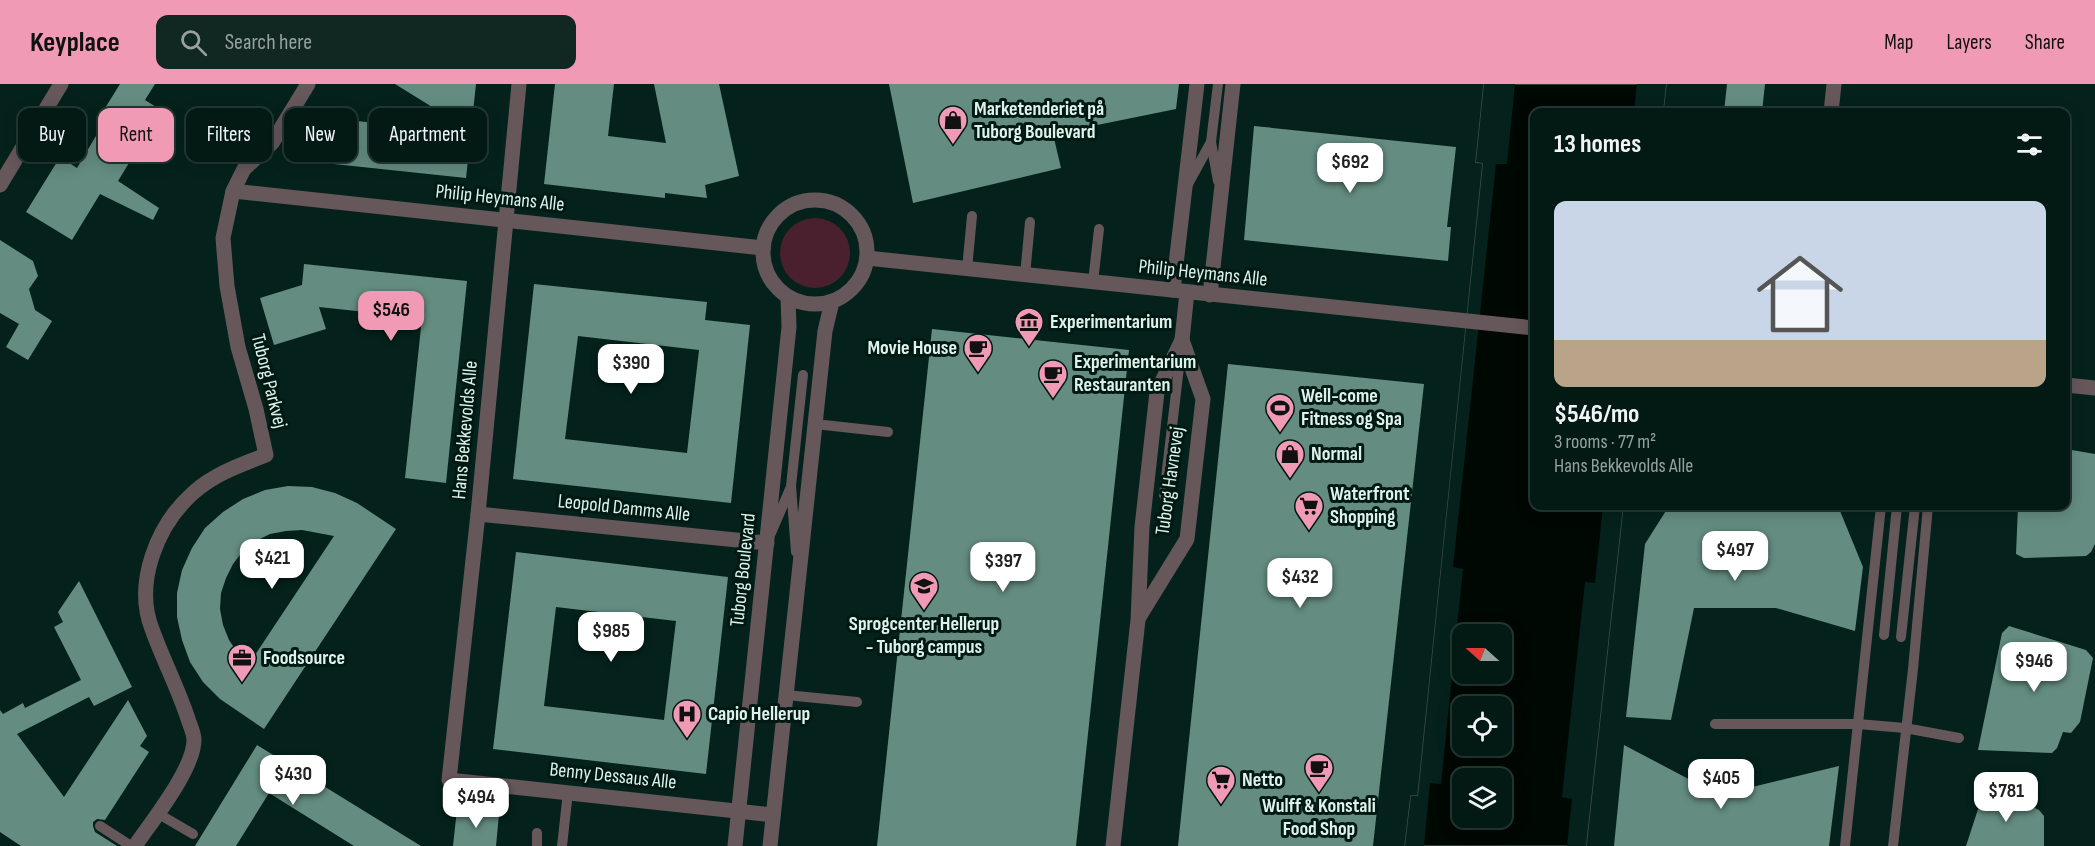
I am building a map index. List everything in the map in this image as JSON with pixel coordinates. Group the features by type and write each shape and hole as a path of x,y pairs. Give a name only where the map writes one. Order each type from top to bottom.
{"street":[{"path":"0,185 61,84"},
{"name":"Tuborg Parkvej","path":"133,846 189,762 194,738 150,626 145,598 148,567 166,525 193,493 224,471 266,455 256,409 238,347 227,286 223,238 233,190 244,169 272,143 308,84"},
{"name":"Hans Bekkevolds Alle","path":"449,780 478,514 519,84"},
{"name":"Tuborg Havnevej","path":"1138,620 1187,540 1203,399 1182,340 1180,291 1185,190 1197,84"},
{"path":"1210,295 1233,84"},
{"path":"1831,108 1834,84"},
{"name":"Philip Heymans Alle","path":"233,190 763,248"},
{"path":"815,200 842,207 853,216 862,229 867,258 863,273 845,296 817,305 802,303 776,288 768,276 763,248 766,233 774,220 799,202 815,200"},
{"name":"Philip Heymans Alle","path":"867,258 1530,328"},
{"name":"Tuborg Boulevard","path":"735,846 789,327 788,297"},
{"path":"770,846 825,331 832,302"},
{"name":"Tuborg Havnevej","path":"1113,846 1138,620 1142,527 1157,392 1182,340"},
{"path":"2070,385 2095,388"},
{"name":"Leopold Damms Alle","path":"478,514 767,543"},
{"name":"Benny Dessaus Alle","path":"449,780 773,815"}],"lane":[{"path":"1218,84 1211,142 1221,193"},
{"path":"1185,190 1211,142"},
{"path":"967,269 972,216"},
{"path":"1025,275 1030,222"},
{"path":"1093,282 1099,229"},
{"path":"1164,495 1182,340"},
{"path":"798,579 791,486 803,375"},
{"path":"815,424 888,432"},
{"path":"767,543 791,486"},
{"path":"1845,846 1881,510"},
{"path":"1884,635 1897,510"},
{"path":"1901,637 1915,510"},
{"path":"1893,846 1928,510"},
{"path":"786,695 857,702"},
{"path":"1715,724 1858,724 1905,728 1959,738"},
{"path":"562,846 568,792"},
{"path":"157,813 193,834"},
{"path":"100,826 133,846"},
{"path":"537,833 537,846"}],"shaded area":[{"path":"1484,84 1666,84 1663,108 1530,108 1530,510 1623,510 1586,846 1405,846 1411,796 1418,796 1483,163 1476,162"},
{"path":"815,218 828,221 840,228 847,240 850,253 847,266 840,278 828,285 815,288 802,285 790,278 783,266 780,253 783,240 790,228 802,221"}],"pier":[{"path":"1484,84 1515,84 1507,164 1496,164 1453,567 1463,569 1457,624 1452,624 1452,676 1441,784 1430,783 1424,846 1405,846 1411,796 1418,796 1483,163 1476,162"},
{"path":"1637,84 1666,84 1663,108 1634,108"},
{"path":"1603,510 1623,510 1586,846 1567,846 1572,799 1562,797 1585,582 1595,583"}],"building":[{"path":"120,84 155,84 145,100 158,108 105,108"},
{"path":"395,84 476,84 473,108 434,108"},
{"path":"555,84 614,84 608,136 666,143 654,84 719,84 739,176 705,185 707,198 665,193 665,198 544,184"},
{"path":"889,84 1179,84 1176,109 1053,134 1061,168 913,203"},
{"path":"1727,84 1765,84 1762,108 1724,108"},
{"path":"357,121 369,122 369,162 468,162 466,178 315,162 357,162"},
{"path":"1254,126 1456,147 1447,227 1451,227 1448,261 1244,240"},
{"path":"98,132 98,162 130,162 118,181 159,208 153,220 100,194 72,240 26,212 57,162 68,162 77,168 81,162 86,162 86,153"},
{"path":"0,240 33,261 38,276 29,289 35,310 52,321 28,360 6,347 19,324 0,313"},
{"path":"304,264 467,281 446,483 405,478 422,318 319,307 326,329 274,345 260,298 302,285"},
{"path":"534,284 707,302 705,320 750,325 731,503 513,479","holes":["578,336 699,350 687,453 565,439"]},
{"path":"932,329 1129,350 1076,846 877,846"},
{"name":"Waterfront Shopping","path":"1228,364 1424,384 1373,846 1178,846"},
{"path":"2070,450 2095,454 2095,544 2091,552 2086,556 2024,558 2016,554 2018,510 2070,510"},
{"path":"288,486 312,487 335,493 357,503 396,529 264,729 220,699 203,682 190,662 177,617 177,593 182,570 205,528 243,499 265,490","holes":["302,530 334,536 247,667 229,640 220,609 221,593 233,564 243,551 270,534"]},
{"path":"1666,510 1840,510 1863,567 1855,631 1776,608 1694,608 1671,720 1626,717 1645,544"},
{"path":"516,552 728,577 706,774 493,749","holes":["556,607 676,621 664,720 544,706"]},
{"path":"79,581 132,687 94,706 89,697 17,734 64,797 128,700 147,736 140,746 149,752 105,820 97,819 93,822 95,832 117,846 21,846 0,832 0,710 3,714 23,703 25,708 81,680 54,627 63,622 58,612"},
{"path":"2009,626 2086,650 2093,658 2080,722 2071,733 2063,732 2057,748 2052,753 1978,750 2002,633"},
{"path":"257,745 421,846 354,846 269,793 236,846 195,846"},
{"path":"1624,745 1719,795 1839,766 1829,846 1614,846"},
{"path":"1992,789 2039,810 2044,816 2044,846 1966,846 1983,794"},
{"path":"457,809 499,814 496,846 453,846"}],"place":[{"name":"Marketenderiet på Tuborg Boulevard","path":"953,146"},
{"name":"Experimentarium","path":"1029,348"},
{"name":"Movie House","path":"978,374"},
{"name":"Experimentarium Restauranten","path":"1053,400"},
{"name":"Well-come Fitness og Spa","path":"1280,434"},
{"name":"Normal","path":"1290,480"},
{"name":"Waterfront Shopping","path":"1309,532"},
{"name":"Sprogcenter Hellerup - Tuborg campus","path":"924,612"},
{"name":"Foodsource","path":"242,684"},
{"name":"Capio Hellerup","path":"687,740"},
{"name":"Wulff & Konstali Food Shop","path":"1319,794"},
{"name":"Netto","path":"1221,806"}]}
